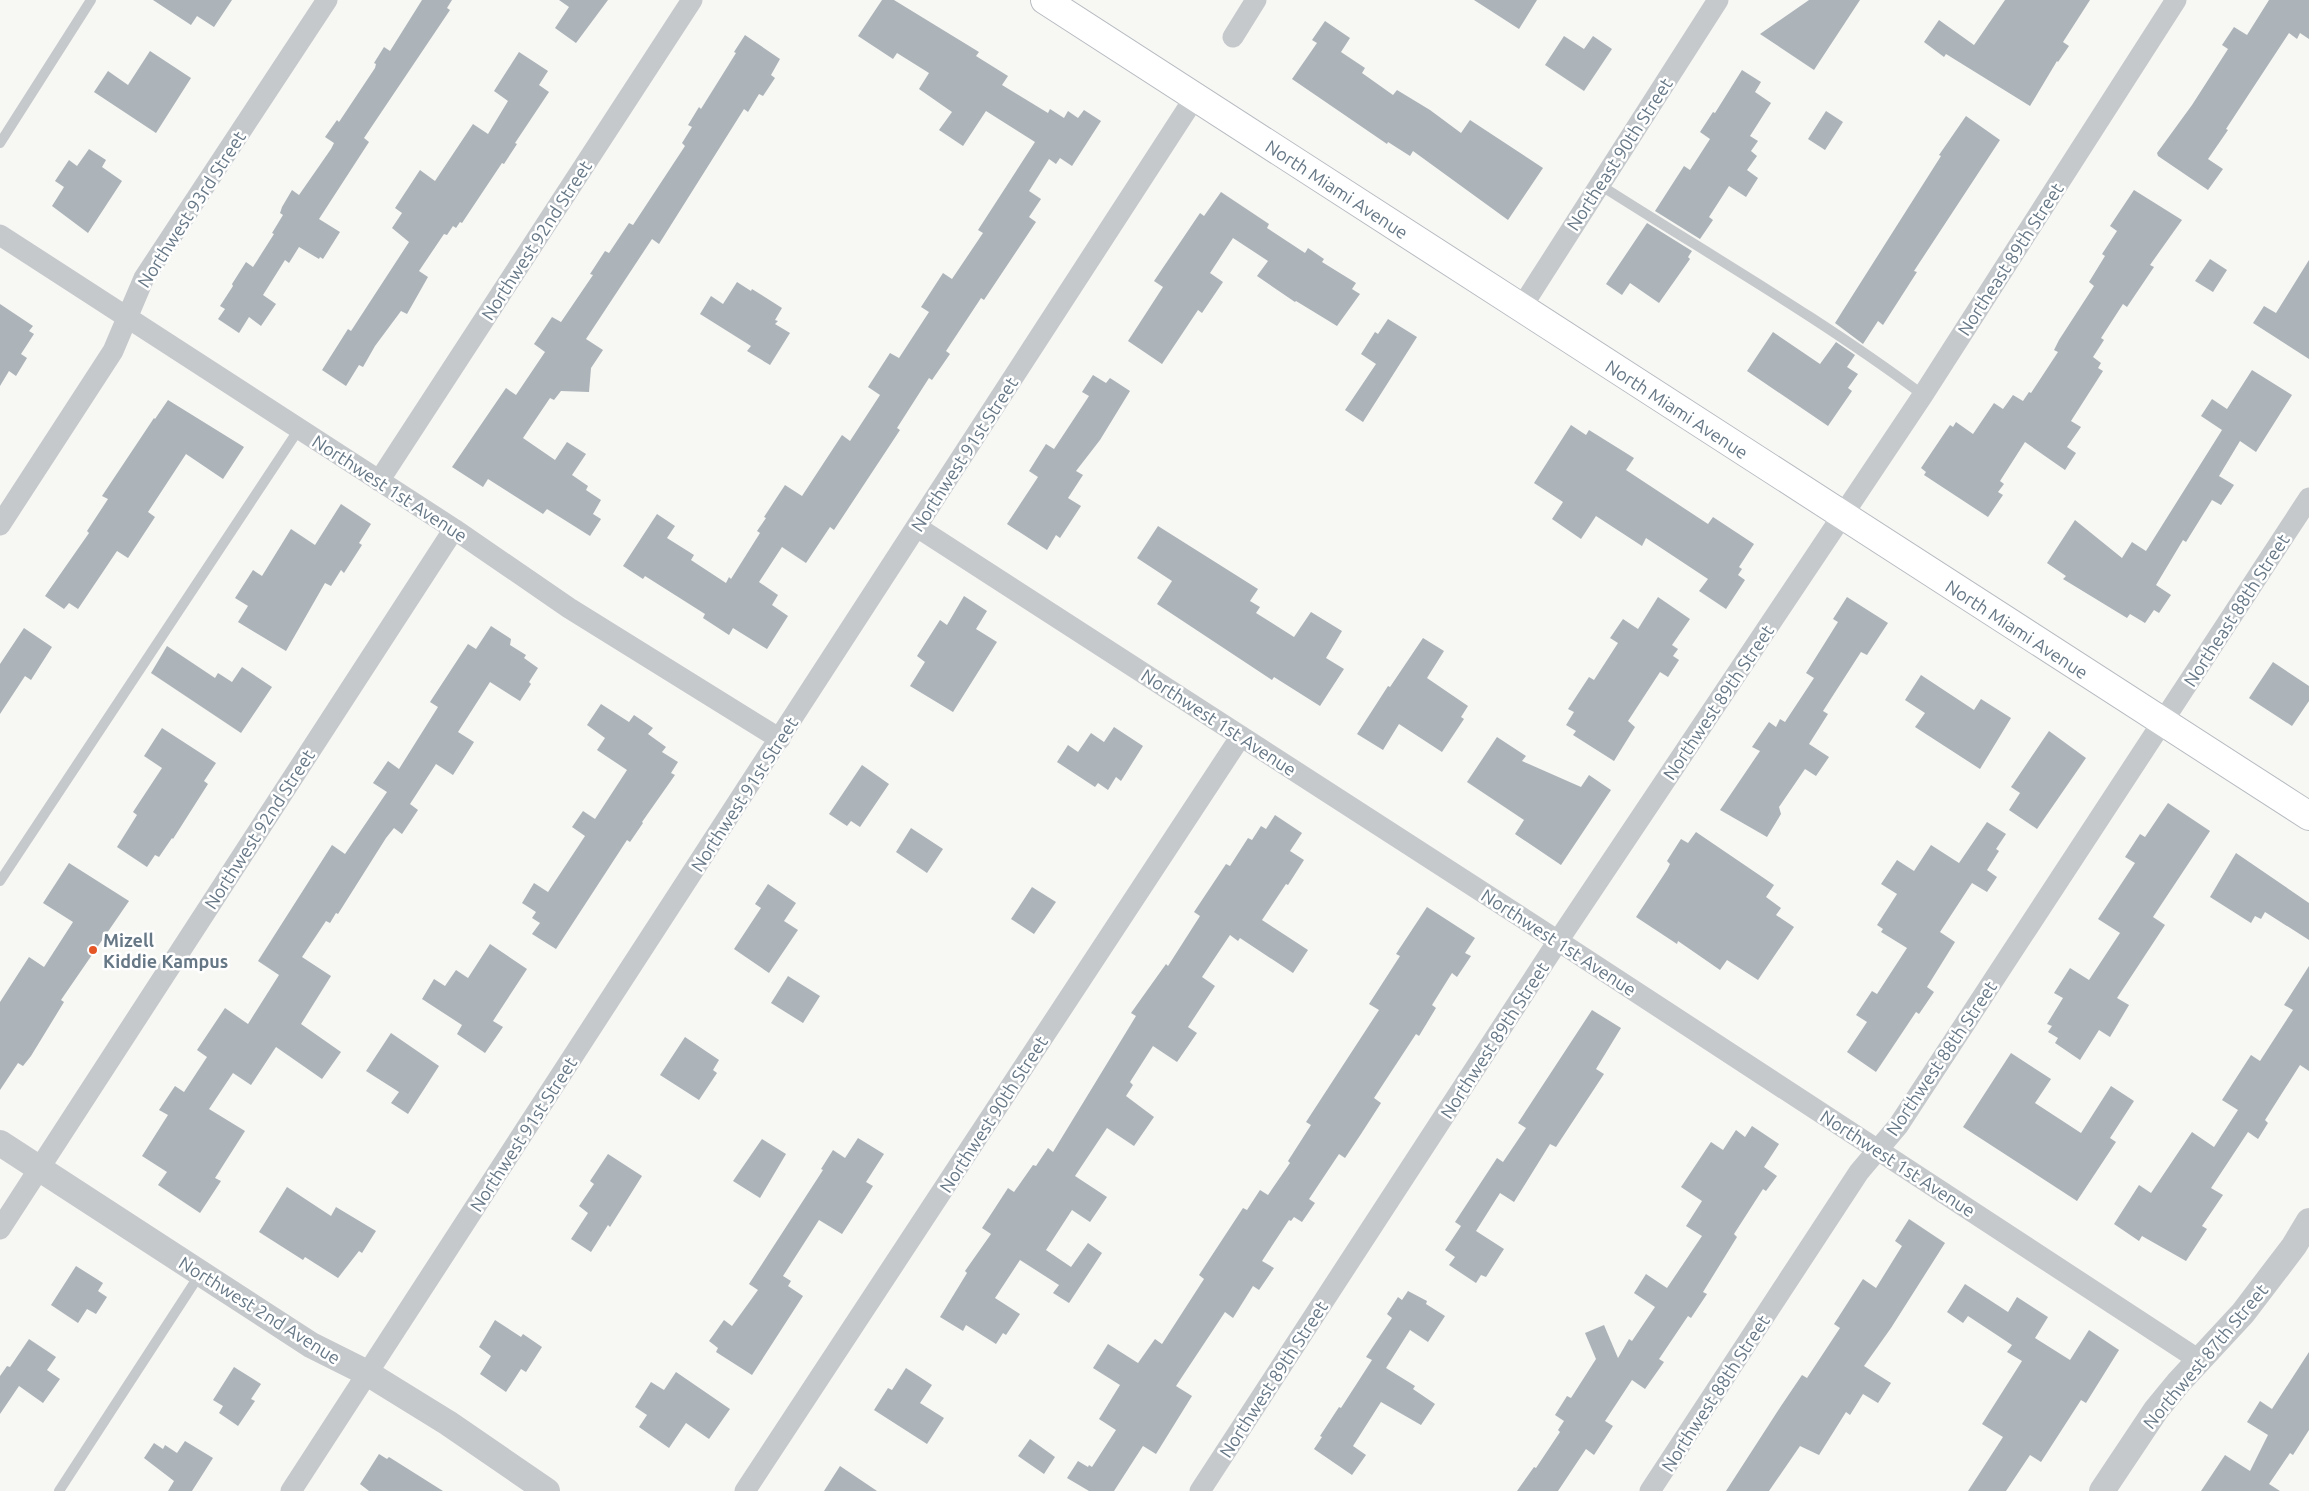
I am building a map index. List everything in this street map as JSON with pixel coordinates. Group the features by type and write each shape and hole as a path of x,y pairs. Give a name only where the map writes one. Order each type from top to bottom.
{"main road":[{"name":"North Miami Avenue","path":"1046,0 2309,816"}],"street":[{"name":"Northwest 93rd Street","path":"0,525 113,351 144,278 328,0"},
{"name":"Northwest 92nd Street","path":"379,481 692,0"},
{"path":"1233,37 1256,0"},
{"name":"Northeast 90th Street","path":"1521,308 1718,0"},
{"name":"Northeast 89th Street","path":"1842,516 1923,395 2176,0"},
{"name":"Northwest 91st Street","path":"291,1491 1195,97"},
{"name":"Northwest 1st Avenue","path":"0,235 454,529 569,608 780,739"},
{"name":"Northeast 88th Street","path":"2162,721 2309,498"},
{"name":"Northwest 89th Street","path":"1200,1491 1558,941 1842,516"},
{"name":"Northwest 1st Avenue","path":"917,527 1558,941 2199,1360"},
{"name":"Northwest 92nd Street","path":"0,1230 454,529"},
{"name":"Northwest 88th Street","path":"1650,1491 1859,1172 1898,1126 2162,721"},
{"name":"Northwest 90th Street","path":"745,1491 1241,736"},
{"name":"Northwest 2nd Avenue","path":"0,1143 311,1345 368,1373 448,1423 547,1491"},
{"name":"Northwest 87th Street","path":"2102,1491 2156,1410 2265,1285 2309,1221"}],"lane":[{"path":"0,143 91,0"},
{"path":"1600,185 1781,298 1923,395"},
{"path":"0,881 299,429"},
{"path":"59,1491 201,1273"}],"building":[{"path":"153,0 232,0 214,27 197,16 191,25"},
{"path":"422,0 452,0 447,8 450,10 364,138 369,142 319,219 340,232 323,259 320,257 319,259 299,247 289,263 285,260 263,295 276,304 261,326 249,317 239,333 218,319 225,309 220,306 233,286 232,284 246,262 253,267 274,234 272,233 283,215 280,213 282,207 292,190 299,195 331,149 334,143 325,137 337,120 339,122 375,68 376,64 374,63 384,47 390,51"},
{"path":"559,0 608,0 576,43 555,28 569,7"},
{"path":"882,0 894,0 979,52 976,56 1008,76 1002,85 1048,113 1050,109 1064,118 1068,111 1078,118 1084,110 1101,121 1072,166 1060,158 1056,164 1049,159 1029,191 1041,199 1029,217 1036,222 984,300 981,298 946,351 950,354 932,380 929,378 897,428 900,430 834,530 830,527 806,563 782,547 759,582 778,595 772,605 788,616 767,649 733,628 729,635 703,618 705,614 645,576 643,579 623,566 657,514 675,526 667,538 694,555 691,560 726,583 729,577 731,579 760,533 757,531 766,518 764,517 785,485 802,496 842,435 850,441 880,395 868,387 890,353 899,358 929,312 921,307 943,273 952,279 983,233 978,230 1035,142 986,111 963,146 939,130 952,112 919,89 929,73 897,53 893,59 858,36"},
{"path":"1474,0 1537,0 1519,29"},
{"path":"1809,0 1860,0 1814,70 1760,34"},
{"path":"2005,0 2090,0 2063,42 2069,46 2057,61 2030,106 1946,54 1944,57 1924,42 1939,20 1974,45"},
{"path":"2269,0 2309,0 2309,39 2300,33 2297,39 2289,33 2208,159 2223,169 2208,190 2158,156 2157,153 2192,105 2228,49 2222,45 2234,27 2247,35"},
{"path":"1325,21 1350,38 1341,52 1365,68 1362,73 1393,95 1397,90 1430,110 1461,133 1470,120 1543,168 1508,220 1413,151 1410,156 1388,142 1387,144 1292,79 1317,43 1312,40"},
{"path":"745,35 780,59 771,75 775,78 763,96 759,94 748,112 744,109 659,244 652,239 586,339 603,350 591,368 589,392 561,391 554,400 550,398 523,438 555,460 567,442 586,454 572,475 588,486 586,490 601,500 593,514 601,519 590,536 547,509 543,514 488,479 483,487 452,467 506,388 516,395 545,352 534,344 552,317 561,322 593,275 590,274 605,251 609,253 629,223 633,225 685,146 682,143 692,127 688,125 699,107 701,109"},
{"path":"1564,36 1584,49 1593,36 1612,49 1584,91 1545,65"},
{"path":"150,51 191,78 156,133 94,92 108,71 128,85"},
{"path":"519,52 548,71 539,85 549,92 515,143 517,144 504,164 502,163 462,223 460,222 456,228 453,226 447,235 444,234 419,271 428,277 407,314 401,311 375,346 363,367 359,365 346,386 322,370 348,329 351,331 409,242 392,228 402,213 395,208 420,170 435,181 473,124 488,134 508,101 494,91"},
{"path":"1742,70 1761,82 1755,92 1771,103 1750,136 1758,141 1751,151 1757,156 1747,170 1758,178 1746,197 1729,186 1709,217 1713,220 1700,239 1655,211 1684,166 1690,170 1710,139 1700,132 1713,112 1715,113"},
{"path":"1826,111 1843,122 1825,150 1808,139"},
{"path":"1966,116 2000,140 1914,271 1917,272 1883,325 1878,321 1863,344 1835,323 1941,156 1939,155"},
{"path":"89,149 106,160 102,167 122,181 88,233 52,206 64,187 55,181 69,160 77,166"},
{"path":"2134,190 2182,220 2150,265 2154,267 2127,307 2123,304 2101,338 2104,340 2093,357 2101,363 2098,368 2103,371 2071,421 2081,427 2067,447 2076,453 2065,470 2025,442 2000,481 2004,484 1998,492 2003,495 1988,517 1924,475 1926,472 1921,468 1950,425 1953,427 1956,422 1973,434 1994,403 2003,409 2013,395 2023,401 2029,392 2031,393 2058,352 2054,350 2059,340 2094,286 2089,282 2105,256 2102,254 2117,231 2110,226"},
{"path":"1221,192 1269,224 1267,228 1305,253 1308,248 1324,259 1322,262 1356,283 1352,289 1360,294 1337,326 1295,302 1257,276 1268,261 1233,238 1210,273 1223,282 1202,313 1198,310 1162,364 1128,341 1163,287 1154,281 1200,213 1204,216"},
{"path":"1647,223 1692,251 1688,257 1690,259 1659,303 1630,283 1622,295 1606,284"},
{"path":"2210,259 2227,270 2213,292 2195,281"},
{"path":"2309,260 2309,359 2253,323 2264,306 2276,313"},
{"path":"737,282 782,308 775,320 778,321 775,324 790,333 770,365 747,351 751,346 700,314 711,296 723,304"},
{"path":"0,304 33,326 29,331 34,334 21,354 27,358 16,376 9,371 0,386"},
{"path":"1388,319 1417,337 1363,422 1345,410 1376,364 1361,354 1375,332 1378,334"},
{"path":"1773,332 1820,364 1836,342 1855,355 1847,367 1858,374 1848,388 1852,391 1828,426 1747,371"},
{"path":"2252,370 2292,395 2256,452 2240,441 2219,476 2234,485 2221,505 2212,500 2186,542 2183,540 2156,585 2171,595 2159,613 2154,610 2145,623 2130,614 2127,618 2063,579 2066,576 2047,563 2075,520 2122,558 2132,542 2146,551 2222,430 2201,416 2212,399 2227,409"},
{"path":"1093,375 1106,383 1110,378 1130,391 1100,440 1076,471 1083,475 1068,498 1081,506 1060,538 1056,535 1047,550 1007,524 1038,477 1029,471 1046,444 1054,449 1089,396 1082,392"},
{"path":"168,400 244,447 223,479 186,454 148,512 155,517 128,558 117,551 78,609 69,603 64,609 45,596 89,533 87,531 108,499 102,496"},
{"path":"1571,425 1586,435 1589,430 1634,458 1626,470 1708,524 1713,517 1754,544 1739,567 1742,569 1738,575 1745,580 1726,609 1699,591 1708,579 1646,538 1642,546 1596,516 1581,539 1552,519 1563,502 1534,483"},
{"path":"341,504 371,524 359,543 362,545 344,573 341,570 331,586 325,583 286,651 238,622 248,606 235,598 253,570 262,576 291,529 315,545"},
{"path":"1158,526 1258,589 1250,601 1260,607 1256,613 1294,637 1311,612 1342,631 1326,658 1344,669 1320,706 1274,677 1272,680 1157,604 1172,581 1137,558"},
{"path":"964,596 987,611 976,629 997,642 953,712 910,686 925,662 917,656 940,620 947,625"},
{"path":"1658,597 1690,619 1672,645 1678,649 1673,656 1679,660 1668,677 1660,672 1628,721 1635,727 1614,761 1573,735 1576,731 1566,725 1574,712 1568,709 1589,677 1594,680 1618,643 1610,638 1623,619 1638,629"},
{"path":"1847,597 1888,623 1867,655 1861,652 1823,711 1828,714 1809,744 1829,757 1816,776 1805,769 1779,807 1781,814 1767,837 1720,810 1760,751 1752,747 1769,722 1776,727 1780,719 1785,722 1814,678 1806,673 1838,622 1833,619"},
{"path":"491,626 511,639 510,645 526,655 524,658 538,668 529,682 531,684 520,701 490,682 458,732 474,742 453,775 436,764 410,804 418,810 402,834 394,828 338,914 336,913 330,923 326,921 302,957 331,976 301,1024 341,1052 322,1079 276,1047 251,1085 233,1073 209,1109 245,1131 215,1178 221,1181 200,1213 158,1185 167,1172 142,1156 168,1115 159,1110 175,1086 184,1092 207,1057 197,1050 225,1008 248,1024 279,975 258,961 332,845 345,854 387,792 373,783 388,761 399,769 438,707 430,702 468,644 476,649"},
{"path":"24,628 52,647 31,680 25,676 0,714 0,664"},
{"path":"1423,638 1444,651 1427,678 1468,706 1461,717 1464,719 1442,752 1399,724 1383,750 1357,734 1388,686 1390,687"},
{"path":"167,646 215,678 218,673 232,682 242,667 272,687 241,733 151,673"},
{"path":"2273,662 2309,686 2309,701 2292,726 2249,698"},
{"path":"1921,675 1974,710 1981,699 2011,718 1980,769 1915,727 1925,713 1905,700"},
{"path":"601,704 629,722 634,715 653,728 648,734 666,747 662,752 678,762 671,773 675,775 630,842 627,840 556,949 532,934 540,923 532,918 536,912 522,903 534,883 548,892 585,836 572,827 583,811 595,819 627,770 597,750 605,738 587,725"},
{"path":"1114,727 1143,746 1121,781 1116,777 1108,790 1098,783 1095,787 1057,762 1068,745 1078,752 1091,733 1104,742"},
{"path":"162,728 216,763 204,781 208,784 173,839 159,857 155,855 147,867 117,847 137,815 133,812 162,768 144,756"},
{"path":"2049,731 2086,758 2037,829 2009,810 2020,793 2011,787"},
{"path":"1497,737 1526,756 1522,761 1581,787 1589,775 1611,790 1561,865 1515,834 1524,820 1467,782"},
{"path":"862,765 889,784 860,827 851,821 847,826 829,814"},
{"path":"2168,803 2210,831 2153,917 2165,925 2117,998 2129,1005 2110,1037 2099,1030 2080,1060 2055,1043 2058,1038 2048,1032 2052,1026 2047,1024 2063,998 2054,993 2070,968 2089,980 2120,933 2098,919 2135,863 2125,857 2140,834 2145,837"},
{"path":"1275,815 1302,833 1290,851 1304,860 1262,920 1308,950 1293,973 1240,938 1238,941 1230,935 1202,977 1215,986 1188,1027 1197,1033 1177,1062 1153,1046 1130,1082 1133,1085 1126,1096 1154,1117 1134,1146 1107,1128 1075,1176 1107,1197 1090,1222 1072,1210 1046,1250 1071,1267 1088,1243 1102,1253 1069,1303 1053,1293 1059,1285 1020,1260 995,1298 1020,1314 1006,1335 1003,1333 996,1344 966,1325 963,1331 940,1317 967,1273 965,1271 991,1234 982,1228 1008,1188 1014,1192 1033,1165 1036,1166 1048,1148 1053,1152 1136,1016 1131,1013 1166,964 1168,966 1200,916 1194,912 1226,864 1230,866 1248,838 1252,840 1261,826 1266,829"},
{"path":"1987,822 2006,834 1996,849 1999,851 1987,870 1997,877 1987,892 1972,883 1940,932 1955,942 1927,987 1934,992 1919,1014 1916,1012 1876,1072 1847,1052 1867,1022 1856,1015 1872,991 1877,994 1907,948 1881,932 1883,929 1877,925 1897,894 1881,884 1897,860 1914,871 1931,845 1959,863"},
{"path":"911,828 943,849 927,873 896,852"},
{"path":"1696,832 1774,885 1766,897 1781,908 1776,915 1794,927 1758,980 1727,960 1720,970 1678,941 1677,944 1636,917 1667,870 1670,864 1667,861 1681,839 1688,843"},
{"path":"2236,853 2309,903 2309,940 2265,912 2261,919 2255,916 2251,923 2210,897"},
{"path":"69,863 129,901 61,1000 64,1002 31,1056 23,1066 18,1063 0,1090 0,1002 29,957 44,967 73,922 43,903"},
{"path":"768,884 796,903 784,921 798,930 769,973 734,949 761,908 755,904"},
{"path":"1032,887 1056,902 1034,934 1011,919"},
{"path":"1427,907 1475,938 1465,953 1471,956 1457,977 1452,973 1432,1005 1436,1008 1419,1036 1416,1034 1374,1098 1381,1103 1345,1158 1339,1154 1309,1199 1315,1203 1302,1222 1294,1217 1291,1221 1289,1220 1262,1261 1274,1268 1259,1290 1253,1286 1233,1318 1225,1312 1176,1386 1192,1396 1156,1454 1143,1446 1114,1491 1089,1491 1067,1478 1078,1461 1088,1467 1089,1465 1092,1467 1116,1430 1099,1419 1120,1385 1093,1368 1108,1344 1138,1363 1155,1339 1162,1344 1204,1279 1199,1275 1243,1208 1247,1210 1260,1190 1268,1195 1290,1163 1288,1161 1311,1125 1306,1122 1379,1010 1369,1004 1400,956 1396,954"},
{"path":"490,944 527,969 493,1021 503,1027 485,1053 457,1034 462,1025 422,999 434,979 445,986 456,970 468,978"},
{"path":"2309,966 2309,1071 2300,1065 2265,1120 2268,1123 2258,1139 2248,1132 2211,1188 2223,1195 2202,1226 2207,1229 2186,1261 2142,1236 2139,1241 2114,1224 2139,1185 2151,1193 2192,1132 2214,1147 2238,1110 2222,1100 2251,1055 2260,1061 2293,1010 2284,1005"},
{"path":"788,976 820,996 803,1023 771,1003"},
{"path":"1592,1010 1621,1028 1596,1069 1604,1074 1556,1147 1550,1144 1514,1202 1500,1193 1476,1231 1504,1249 1486,1277 1481,1275 1476,1283 1449,1265 1455,1257 1445,1250 1461,1226 1455,1222 1497,1158 1503,1162 1526,1128 1518,1123"},
{"path":"391,1033 439,1066 408,1114 391,1103 399,1092 366,1071"},
{"path":"685,1037 719,1060 713,1070 717,1073 699,1100 660,1075"},
{"path":"2011,1053 2051,1079 2035,1103 2081,1133 2111,1086 2134,1101 2110,1138 2116,1142 2077,1201 1963,1127"},
{"path":"1752,1126 1779,1144 1764,1167 1777,1176 1766,1191 1763,1189 1734,1234 1737,1237 1703,1292 1707,1294 1691,1318 1688,1316 1659,1359 1664,1362 1645,1389 1632,1380 1605,1421 1613,1426 1594,1455 1586,1449 1558,1491 1517,1491 1534,1467 1536,1468 1560,1432 1558,1430 1564,1421 1555,1415 1567,1396 1571,1398 1596,1359 1585,1333 1604,1325 1618,1358 1629,1339 1632,1341 1655,1307 1634,1293 1646,1274 1667,1288 1702,1236 1686,1226 1702,1201 1681,1187 1711,1142 1723,1150 1736,1130 1745,1137"},
{"path":"858,1138 884,1154 866,1182 873,1186 842,1234 819,1220 783,1276 791,1281 788,1286 803,1296 752,1375 716,1352 718,1348 709,1341 724,1320 732,1326 758,1290 749,1284 823,1170 821,1169 833,1150 845,1158"},
{"path":"762,1139 786,1154 760,1198 733,1181"},
{"path":"608,1154 642,1176 610,1227 608,1225 591,1252 571,1239 588,1213 579,1206 594,1184 590,1181"},
{"path":"287,1187 331,1216 336,1207 376,1231 362,1253 359,1251 338,1278 305,1257 303,1260 259,1232"},
{"path":"1909,1219 1945,1243 1891,1328 1864,1366 1891,1383 1878,1403 1863,1394 1850,1415 1846,1412 1819,1455 1800,1446 1769,1491 1726,1491 1802,1375 1807,1378 1840,1328 1834,1324 1863,1279 1876,1288 1902,1246 1895,1241"},
{"path":"76,1266 103,1283 98,1291 107,1297 96,1314 87,1309 78,1323 51,1305"},
{"path":"1965,1284 2008,1312 2017,1297 2048,1317 2035,1338 2070,1360 2089,1330 2119,1350 2086,1403 2081,1400 2041,1462 2030,1455 2006,1491 1968,1491 2003,1437 1982,1424 2022,1361 2007,1352 2012,1345 1968,1316 1963,1323 1947,1312"},
{"path":"1408,1291 1427,1301 1426,1304 1445,1316 1428,1342 1410,1330 1386,1368 1415,1386 1413,1389 1435,1404 1421,1425 1381,1402 1353,1446 1366,1455 1352,1475 1314,1449 1322,1437 1320,1436 1339,1407 1341,1408 1372,1360 1366,1357 1392,1318 1387,1314 1398,1297 1402,1300"},
{"path":"495,1320 521,1337 523,1334 542,1347 526,1372 521,1369 506,1392 480,1374 491,1356 479,1347"},
{"path":"29,1339 56,1357 47,1370 60,1379 43,1403 19,1386 0,1414 0,1376 7,1366 10,1367"},
{"path":"2309,1352 2309,1430 2293,1455 2290,1453 2269,1484 2280,1491 2201,1491 2225,1455 2250,1471 2268,1435 2247,1422 2260,1401 2272,1409"},
{"path":"234,1367 261,1384 251,1399 255,1401 238,1426 219,1413 223,1406 213,1400"},
{"path":"906,1368 932,1385 920,1403 944,1418 927,1444 874,1410 888,1388 892,1390"},
{"path":"676,1372 730,1409 709,1439 686,1423 669,1448 639,1427 647,1415 635,1407 651,1382 664,1390"},
{"path":"1030,1439 1055,1457 1044,1474 1018,1456"},
{"path":"185,1441 213,1458 192,1491 168,1491 174,1481 144,1458 154,1443 163,1449 165,1445 177,1453"},
{"path":"379,1454 387,1459 389,1457 443,1491 369,1491 360,1484"},
{"path":"840,1466 877,1491 824,1491"}],"place":[{"name":"Mizell Kiddie Kampus","path":"93,950"}]}
